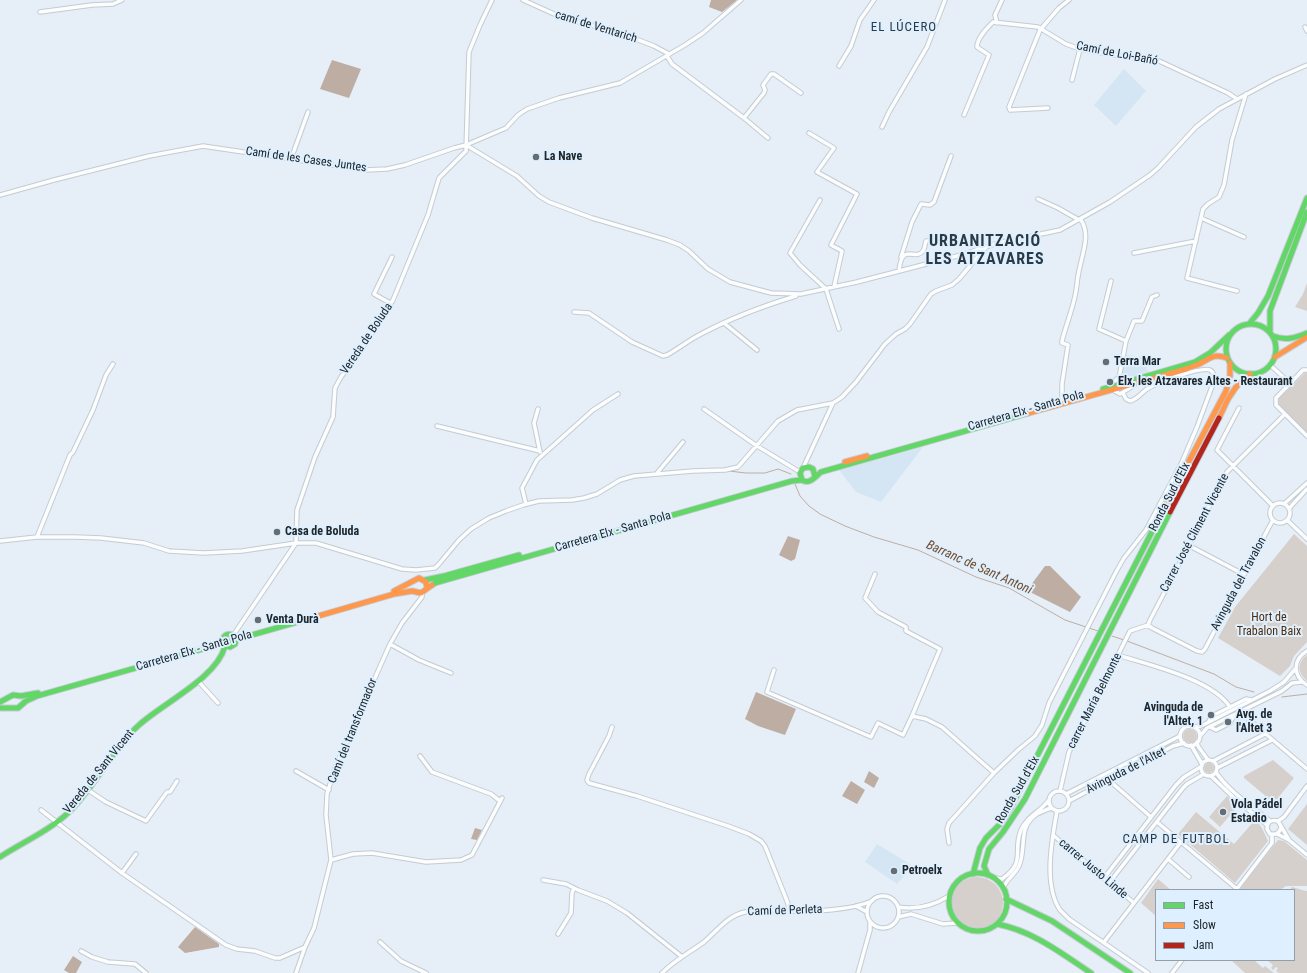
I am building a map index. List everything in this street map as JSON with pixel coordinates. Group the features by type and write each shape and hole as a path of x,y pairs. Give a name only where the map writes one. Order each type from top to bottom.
{"main road":[{"path":"1249,324 1258,313 1268,296 1307,198"},
{"path":"1275,357 1276,343 1272,334 1270,311 1307,212"},
{"path":"1307,333 1297,338 1280,340 1264,327 1257,324 1242,325 1229,335 1226,346 1227,358 1235,369 1242,373 1258,374 1270,365 1275,357 1307,337"},
{"name":"Carretera Elx - Santa Pola","path":"815,477 821,472 1113,389 1127,383 1195,362 1210,353 1229,335"},
{"name":"Carretera Elx - Santa Pola","path":"813,469 822,469 1062,401 1142,382 1186,369 1199,364 1212,356 1227,358"},
{"name":"Ronda Sud d'Elx","path":"973,874 980,848 986,838 1000,823 1011,807 1226,391 1230,376 1230,363"},
{"name":"Ronda Sud d'Elx","path":"988,875 984,866 989,849 1003,832 1025,799 1228,399 1236,387 1250,374"},
{"path":"809,467 813,469 815,477 809,482 805,482 802,480 801,471 809,467"},
{"name":"Carretera Elx - Santa Pola","path":"424,579 444,576 636,523 793,477 801,471"},
{"name":"Carretera Elx - Santa Pola","path":"427,588 435,583 587,539 792,481 802,480"},
{"path":"424,579 427,584 427,588 422,592 415,591 412,588 414,581 424,579"},
{"name":"Carretera Elx - Santa Pola","path":"22,704 37,696 223,643 235,637 390,593 414,581"},
{"name":"Carretera Elx - Santa Pola","path":"235,637 394,594 406,591 415,591"},
{"path":"223,643 233,646 236,642 235,637"},
{"name":"Carretera Elx - Santa Pola","path":"21,696 223,643"},
{"name":"Vereda de Sant Vicent","path":"0,857 57,822 69,811 88,790 132,731 198,681 211,669 224,650 223,643"},
{"path":"0,702 9,698 13,694 19,694 23,700 22,704 18,708 0,708"},
{"path":"9,698 8,703 10,707"},
{"path":"973,874 988,875 994,878 1003,889 1006,899 1005,912 997,924 988,929 977,931 966,929 957,923 950,911 949,896 952,888 957,881 964,876 973,874"},
{"path":"1006,899 1052,920 1130,973"},
{"path":"997,924 1009,925 1040,939 1091,973"}],"street":[{"path":"40,12 92,5 113,4 122,0"},
{"path":"492,0 469,52 466,145 513,174 539,196 549,202 592,218 680,245 689,251 708,269 730,282 771,293 800,294"},
{"name":"camí de Ventarich","path":"523,0 563,18 618,32 654,46 668,55 672,64 768,138"},
{"name":"Camí de les Cases Juntes","path":"0,195 149,156 203,146 365,170 387,170 466,145 506,128 518,115 527,109 558,98 620,83 703,33 741,0"},
{"path":"839,66 851,46 860,20 874,0"},
{"path":"882,127 889,112 927,47 945,0"},
{"path":"964,115 988,55 978,47 977,44 992,22 997,23 994,15 1002,0"},
{"path":"1048,108 1010,110 1040,30 1059,8 1069,0"},
{"name":"Camí de Loi-Bañó","path":"997,23 1038,27 1040,30 1066,44 1080,48 1144,60 1159,61 1228,93 1237,99"},
{"path":"1072,80 1080,48"},
{"path":"574,312 590,313 632,342 663,356 667,355 689,340 724,323 774,302 800,294 898,271 998,243 1060,230 1110,202 1150,175 1196,127 1219,109 1275,79 1307,65"},
{"path":"744,118 764,93 765,90 763,84 771,74 774,74 800,93"},
{"path":"1237,291 1187,278 1203,209 1219,197 1224,185 1232,140 1246,94"},
{"path":"291,159 308,112"},
{"path":"809,133 834,148 817,172 857,194 831,246 842,251 834,287"},
{"name":"Vereda de Boluda","path":"296,543 297,510 315,457 333,417 335,388 390,304 399,286 428,215 440,178 466,151 466,145"},
{"path":"898,271 916,212 920,204 930,205 934,202 951,156"},
{"path":"1038,199 1080,220 1084,225 1086,236 1084,251 1078,271 1075,295 1062,341 1062,343 1068,345 1062,384 1062,401"},
{"path":"820,200 790,253 826,289 839,329"},
{"path":"1201,218 1244,237"},
{"path":"902,257 905,254 920,253 923,251 926,241 931,240 935,236 947,239"},
{"path":"1134,253 1196,241"},
{"path":"704,409 757,446 801,471 833,404 849,390 885,344 910,324 930,294 936,290 952,285 959,280 986,247"},
{"path":"390,304 374,294 392,257"},
{"path":"1111,281 1099,329 1126,341"},
{"path":"949,843 947,833 949,823 994,773 1035,736 1042,725 1049,703 1116,572 1124,558 1146,530 1182,462 1197,427 1214,381 1214,374 1210,370 1204,369 1158,383 1147,389 1136,400 1130,401 1126,399 1122,393 1118,393 1113,389 1115,380 1119,378 1126,341 1134,321 1142,321 1152,298 1156,295"},
{"path":"724,323 757,350"},
{"path":"37,537 70,455 93,410 106,375 113,364"},
{"path":"1270,365 1290,383"},
{"path":"1307,370 1303,370 1276,398 1276,405 1307,436"},
{"path":"1119,378 1127,383"},
{"path":"1122,393 1142,382"},
{"path":"526,504 522,488 537,460 593,410 618,394"},
{"path":"0,541 37,537 75,536 144,543 169,552 204,554 242,551 296,543 316,543 402,569 418,570 435,568 458,540 471,529 506,510 538,501 572,500 584,498 597,494 620,480 634,476 657,473 732,470 738,468 778,421 786,415 798,410 833,404"},
{"path":"1239,408 1217,450 1273,506"},
{"path":"538,409 534,423 541,457"},
{"name":"Carrer José Climent Vicente","path":"1148,625 1227,472 1284,414"},
{"path":"437,426 540,451"},
{"path":"657,473 683,442"},
{"path":"1284,504 1307,482"},
{"path":"1289,509 1307,489"},
{"path":"1279,503 1284,504 1289,509 1290,515 1287,520 1282,523 1273,520 1270,513 1273,506 1279,503"},
{"name":"Avinguda del Travalon","path":"1148,625 1197,652 1202,652 1205,649 1243,574 1273,520"},
{"path":"1287,520 1307,539"},
{"path":"235,637 296,543"},
{"path":"1188,546 1243,574"},
{"path":"423,569 422,572 424,579"},
{"path":"414,581 418,570"},
{"path":"774,670 768,692 871,737 878,723 903,735 940,649 906,631 906,627 878,612 865,598 875,574"},
{"name":"Camí del transformador","path":"296,973 305,947 314,928 331,860 326,815 329,790 335,768 390,644 402,623 422,597 422,592"},
{"name":"carrer María Belmonte","path":"1060,791 1069,752 1129,633 1148,625"},
{"path":"390,644 419,660 451,673"},
{"path":"1307,651 1297,660 1296,668 1298,676 1302,682 1307,685"},
{"path":"1118,655 1193,680 1212,690 1232,708"},
{"path":"1204,774 1202,771 1202,765 1191,746 1181,740 1180,736 1185,727 1194,727 1209,721 1216,714 1232,708 1246,699 1252,700 1270,691 1284,682 1296,668"},
{"path":"198,681 218,703"},
{"path":"1191,746 1197,742 1203,731 1282,691 1292,683 1302,682"},
{"path":"1240,712 1307,769"},
{"path":"912,716 926,719 942,727 994,773"},
{"path":"612,727 609,736 588,774 587,780 589,783 637,796 749,834 765,846 790,911"},
{"path":"1194,727 1199,731 1200,736"},
{"path":"1197,742 1198,746 1208,760 1213,761 1265,734"},
{"name":"Avinguda de l'Altet","path":"1066,794 1180,736"},
{"path":"1256,739 1259,746"},
{"path":"1211,776 1216,770 1272,740"},
{"name":"Avinguda de l'Altet","path":"1069,801 1173,746 1184,743"},
{"path":"331,860 353,854 372,853 426,862 461,860 472,855 501,800 491,794 432,772 420,756"},
{"path":"1104,878 1179,781 1208,760"},
{"path":"1213,761 1219,778 1270,821 1278,821 1284,817 1307,786"},
{"path":"296,771 329,790"},
{"path":"1109,883 1187,784 1204,774 1211,776 1233,797 1267,825 1268,832 1277,834 1289,840 1307,855"},
{"path":"88,790 106,802 146,821 167,792 170,792 177,781"},
{"path":"1111,782 1151,817"},
{"path":"994,878 1002,880 1015,867 1019,854 1019,837 1021,830 1028,819 1043,807 1052,793 1060,791 1066,794 1069,801 1065,808 1057,811"},
{"path":"1048,801 1052,808 1057,811"},
{"path":"1003,889 1005,884 1016,872 1020,863 1023,834 1028,823 1036,815 1052,808"},
{"path":"41,810 122,873 226,945 236,949 255,951 275,958 280,958 305,947"},
{"path":"1057,811 1050,857 1053,893 1060,909 1069,919 1148,973"},
{"path":"1267,825 1270,821"},
{"path":"1278,821 1289,840"},
{"path":"1157,822 1236,889 1272,843 1272,834"},
{"path":"1277,834 1281,828"},
{"name":"carrer Justo Linde","path":"1053,835 1134,903"},
{"path":"1104,942 1181,842"},
{"path":"122,873 136,854"},
{"path":"1168,859 1189,877"},
{"path":"1109,871 1111,875 1114,876"},
{"path":"543,880 566,884 607,901 627,914 681,956"},
{"path":"558,934 570,913 574,888"},
{"path":"858,973 870,930 870,922 867,912 868,906 872,901 883,896 893,900 898,907 898,917 892,925 878,928 870,922"},
{"path":"898,907 910,909 928,906 949,896"},
{"name":"Camí de Perleta","path":"662,973 681,956 705,941 727,921 740,914 762,910 819,910 863,905 872,901"},
{"path":"855,906 862,908 867,912"},
{"path":"898,917 911,914 943,924 957,923"},
{"path":"867,940 878,928"},
{"path":"380,942 401,961 426,973"},
{"path":"81,951 92,957 108,962 135,964 146,973"},
{"path":"1172,973 1181,961"}],"shaded area":[{"path":"711,0 737,0 722,12 709,7"},
{"path":"332,60 361,69 349,98 320,89"},
{"path":"1124,69 1146,91 1116,126 1094,105"},
{"path":"1126,355 1151,358 1146,369 1150,372 1128,378 1122,375"},
{"path":"923,447 881,502 856,492 839,470"},
{"path":"788,536 800,540 795,559 791,561 779,555"},
{"path":"1045,566 1050,566 1081,597 1070,612 1030,592 1028,589"},
{"path":"756,692 796,709 785,735 758,726 745,719"},
{"path":"869,771 879,778 874,788 864,782"},
{"path":"851,781 865,790 857,804 842,796"},
{"path":"475,828 482,830 477,840 471,839"},
{"path":"877,844 913,866 897,884 865,862"},
{"path":"195,927 219,944 219,947 185,953 178,947"},
{"path":"73,956 82,962 76,973 69,973 64,970"}],"green space":[{"path":"1307,283 1307,311 1295,307 1303,294"},
{"path":"1307,371 1307,434 1278,404 1279,398"},
{"name":"Hort de Trabalon Baix","path":"1294,534 1307,546 1307,642 1294,656 1290,666 1280,676 1218,638 1235,607"},
{"path":"1307,655 1307,681 1301,675 1300,664"},
{"path":"1190,729 1195,731 1197,736 1195,741 1190,743 1185,741 1183,736 1185,731"},
{"path":"1273,760 1294,778 1274,803 1244,778 1244,776"},
{"path":"1209,763 1214,768 1209,773 1204,768"},
{"name":"Vola Pádel Estadio","path":"1227,796 1238,806 1220,827 1209,817"},
{"path":"1307,804 1307,845 1288,829"},
{"path":"1196,812 1234,844 1255,820 1263,830 1268,841 1235,883 1178,834"},
{"path":"1278,840 1284,841 1307,860 1307,886 1286,886 1282,889 1240,889"},
{"path":"977,877 987,879 995,885 1001,893 1003,903 1001,913 995,921 987,927 977,929 967,927 959,921 953,913 951,903 953,893 959,885 967,879"},
{"path":"1158,879 1170,889 1155,889 1155,915 1141,903"},
{"path":"1292,887 1307,891 1307,973 1279,973 1276,971 1278,968 1276,967 1273,970 1271,968 1273,965 1268,961 1295,961 1295,889 1291,889"},
{"path":"1232,961 1255,961 1263,968 1265,966 1274,973 1245,973"}],"waterway":[{"path":"729,471 765,473 778,469 791,474"},
{"name":"Barranc de Sant Antoni","path":"795,484 800,496 809,506 820,514 845,526 874,537 918,550 976,577 1009,588 1065,620 1086,627"},
{"name":"Barranc de Sant Antoni","path":"1089,628 1098,631"},
{"name":"Barranc de Sant Antoni","path":"1112,636 1124,640"},
{"name":"Barranc de Sant Antoni","path":"1127,641 1214,674 1236,687 1254,692"},
{"name":"Barranc de Sant Antoni","path":"1282,697 1307,694"}],"traffic: fast":[{"path":"1249,324 1258,313 1268,296 1307,198"},
{"path":"1270,332 1270,311 1307,212"},
{"path":"1246,324 1256,324 1269,331 1276,344 1276,349 1276,354 1269,367 1256,374 1246,374 1237,370 1230,363 1226,354 1226,344 1230,335 1237,328 1246,324"},
{"path":"1273,336 1277,338 1290,338 1307,333"},
{"path":"1103,389 1195,362 1210,353 1229,335"},
{"path":"815,477 813,469 809,467 803,468 800,473 802,480 807,482 810,481 814,478 821,472 1029,413"},
{"path":"432,585 792,481 802,480"},
{"path":"988,875 984,866 989,849 1003,832 1025,799 1170,512"},
{"path":"973,874 980,848 986,838 1001,823 1011,807 1160,516"},
{"path":"425,580 519,555"},
{"path":"0,708 18,708 26,701 37,696 301,621"},
{"path":"222,641 227,634 235,637"},
{"path":"223,645 230,647 235,644 236,639"},
{"path":"0,857 44,831 69,812 79,802 120,745 129,735 149,717 188,689 212,669 220,658 225,646"},
{"path":"0,702 13,695 21,696 38,693"},
{"path":"978,873 989,875 1002,886 1005,891 1007,902 1005,913 994,926 989,929 978,931 967,929 954,918 951,913 949,902 951,891 962,878 967,875 978,873"},
{"path":"1006,899 1052,921 1130,973"},
{"path":"997,924 1010,927 1035,937 1091,973"}],"traffic: slow":[{"path":"1275,357 1307,337"},
{"path":"1029,413 1186,369 1215,356 1227,358"},
{"path":"1160,516 1226,391 1230,376 1230,363"},
{"path":"1219,418 1228,399 1236,387 1250,374"},
{"path":"845,462 867,456"},
{"path":"394,591 419,578 426,582 427,588"},
{"path":"301,621 394,594 412,591 421,593 432,585"}],"traffic: jam":[{"path":"1170,512 1219,418"}],"place":[{"name":"La Nave","path":"536,157"},
{"name":"Terra Mar","path":"1106,362"},
{"name":"Elx, les Atzavares Altes - Restaurant","path":"1110,382"},
{"name":"Casa de Boluda","path":"277,532"},
{"name":"Venta Durà","path":"258,620"},
{"name":"Avinguda de l'Altet, 1","path":"1211,715"},
{"name":"Avg. de l'Altet 3","path":"1228,722"},
{"name":"Vola Pádel Estadio","path":"1223,812"},
{"name":"Petroelx","path":"894,871"}],"district":[{"name":"EL LÚCERO","path":"904,28"},
{"name":"URBANITZACIÓ LES ATZAVARES","path":"985,251"},
{"name":"CAMP DE FUTBOL","path":"1176,840"}]}
